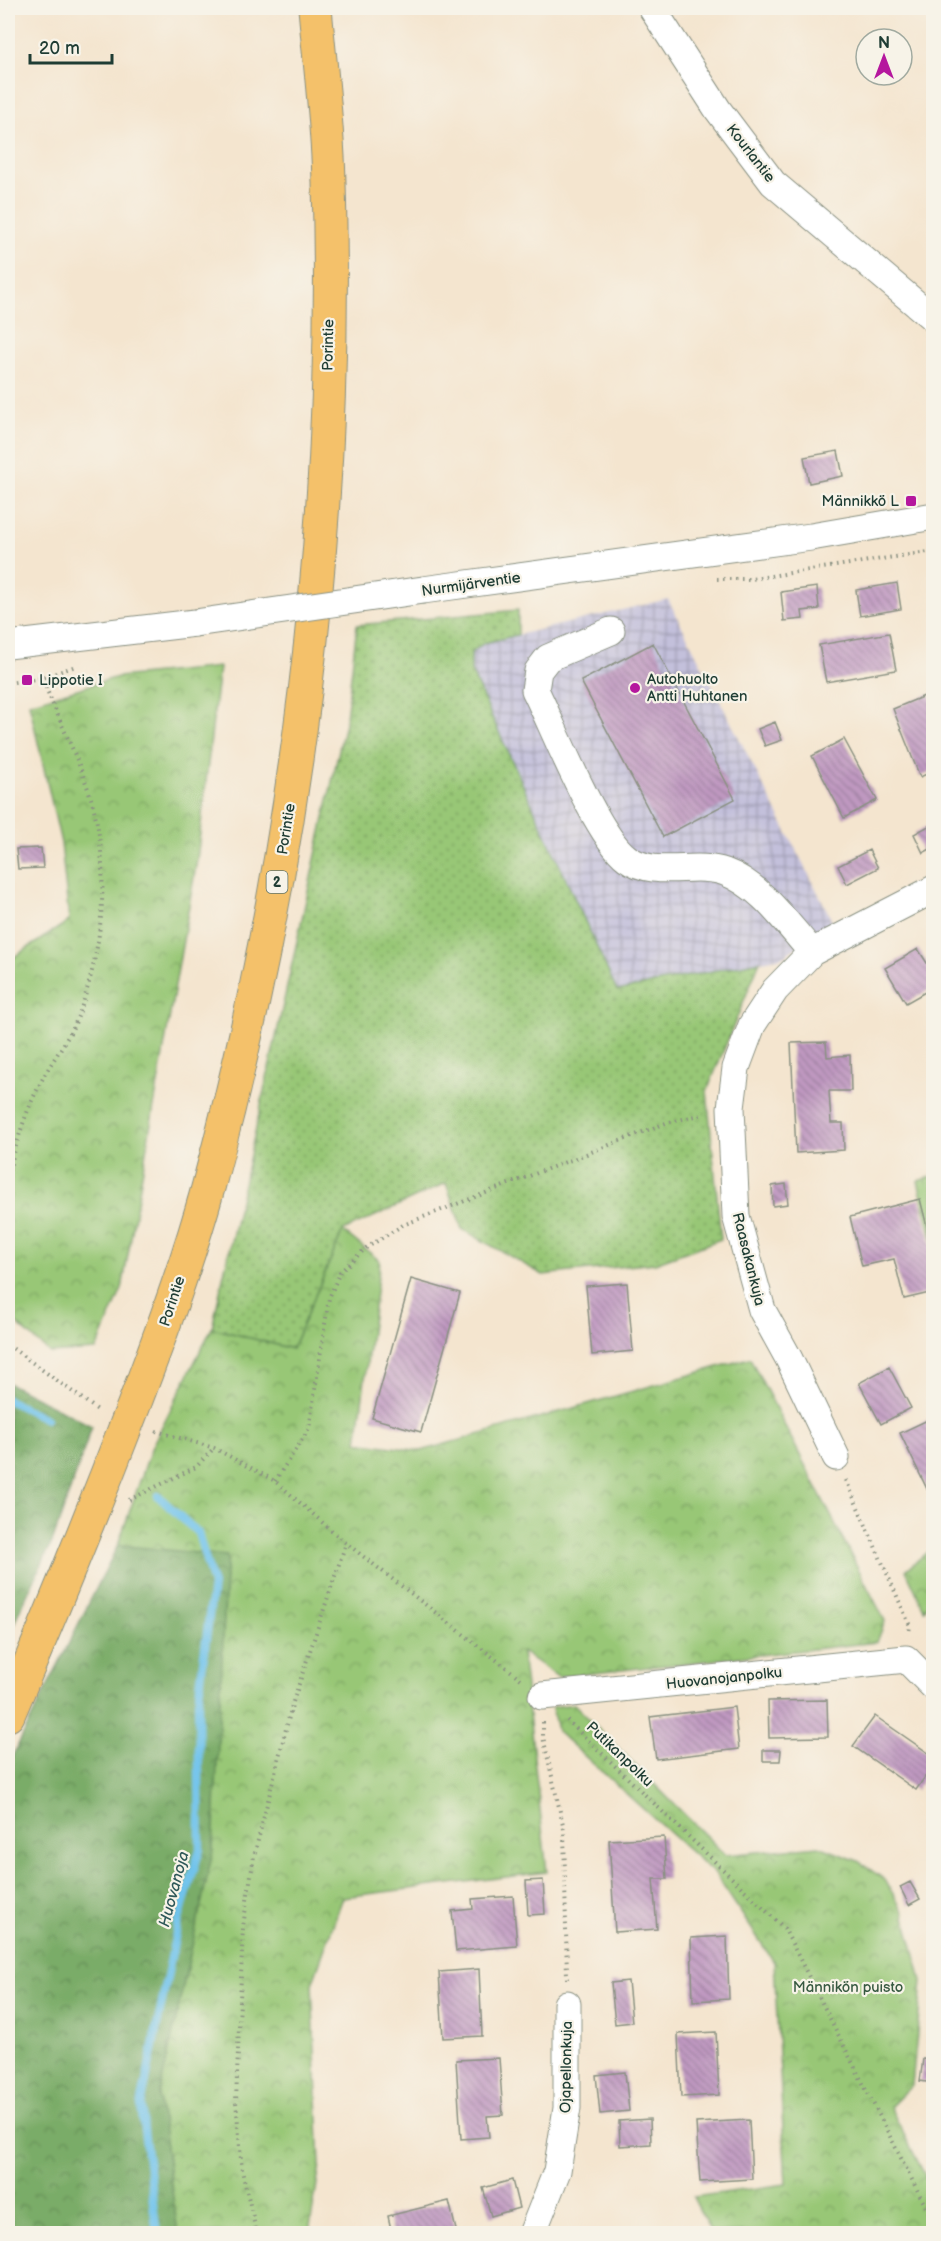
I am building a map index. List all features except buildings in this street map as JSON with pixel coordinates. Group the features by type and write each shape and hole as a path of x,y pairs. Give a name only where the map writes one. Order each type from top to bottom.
{"highway":[{"name":"Porintie","path":"8,1715 77,1554 162,1333 208,1190 256,988 284,846 307,684 322,490 329,344 330,181 315,8"}],"street":[{"name":"Kourlantie","path":"652,8 718,110 773,183 933,319"},
{"name":"Nurmijärventie","path":"8,645 195,623 811,537 933,516"},
{"path":"612,631 548,658 538,671 535,690 604,831 627,858 653,868 692,868 725,872 757,891 812,952"},
{"name":"Raasakankuja","path":"836,1457 789,1359 762,1310 736,1216 731,1108 736,1068 752,1025 775,990 812,952 933,889"},
{"path":"906,1659 933,1688"},
{"name":"Huovanojanpolku","path":"542,1696 906,1659"},
{"name":"Ojapellonkuja","path":"532,2234 556,2171 567,2108 567,2004"}],"path":[{"path":"8,1176 30,1105 76,1020 92,971 100,930 103,894 96,827 89,792 42,678"},
{"path":"275,1481 309,1429 329,1298 340,1272 366,1248 403,1225 666,1123 731,1108"},
{"path":"8,1345 101,1413"},
{"name":"Putikanpolku","path":"155,1431 214,1448 275,1481 346,1543 542,1696 784,1928 933,2223"},
{"path":"134,1500 196,1467 214,1448"},
{"path":"836,1457 910,1626 906,1659"},
{"path":"256,2234 242,2171 236,2101 243,1926 254,1856 292,1705 346,1543"},
{"path":"542,1696 543,1737 564,1829 567,2004"}],"shaded area":[{"path":"668,599 833,922 782,957 617,991 471,671 471,653 484,643"}],"green space":[{"path":"518,610 518,635 484,643 471,653 471,671 617,991 760,961 707,1091 721,1239 655,1263 543,1275 462,1229 446,1183 343,1231 292,1349 212,1328 346,718 357,625"},
{"path":"219,667 197,860 122,1289 96,1350 50,1353 8,1316 8,961 69,921 61,843 29,703 118,677"},
{"path":"934,1176 933,1241 918,1181"},
{"path":"343,1231 380,1261 357,1442 421,1451 750,1358 885,1621 877,1642 558,1677 522,1652 547,1872 343,1897 312,1984 320,2165 309,2233 178,2233 159,2096 213,1851 227,1556 118,1545 152,1446 212,1328 292,1349"},
{"path":"8,1383 92,1426 53,1540 8,1636"},
{"path":"118,1545 227,1556 213,1851 159,2096 178,2233 8,2233 8,1765"},
{"path":"933,1547 933,1600 924,1609 906,1570"},
{"name":"Männikön puisto","path":"574,1704 725,1855 819,1846 858,1861 885,1880 904,1913 922,1981 912,2085 890,2107 933,2191 933,2233 711,2233 693,2197 786,2184 774,1962 715,1874 557,1731 552,1707"}],"waterway":[{"name":"Huovanoja","path":"8,1400 46,1419"},
{"name":"Huovanoja","path":"157,2234 141,2106 178,1923 200,1849 198,1702 213,1585 198,1533 158,1496"}],"place":[{"name":"Männikkö L","path":"911,501"},
{"name":"Lippotie I","path":"27,680"},
{"name":"Autohuolto Antti Huhtanen","path":"635,688"}]}
